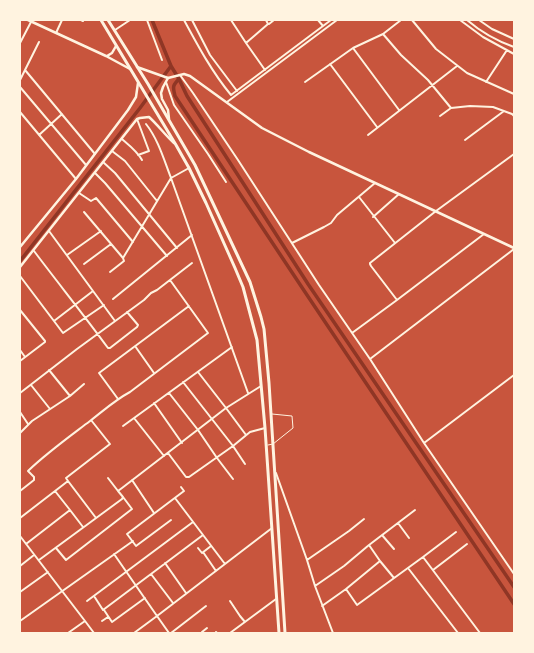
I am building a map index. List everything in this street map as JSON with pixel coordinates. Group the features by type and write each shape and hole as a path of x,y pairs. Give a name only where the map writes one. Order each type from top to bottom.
{"main road":[{"path":"101,20 189,168 243,287 256,340 261,386 279,633"},
{"path":"108,20 148,84 195,165 250,282 261,317 264,329 274,444 285,633"},
{"path":"29,21 106,56 131,70"},
{"path":"106,56 112,53 116,46"},
{"path":"136,67 168,77 184,74 190,76 262,128 309,152 514,249"},
{"path":"168,77 161,93 162,99 168,110 170,122"},
{"path":"20,247 76,179 128,110 136,97 138,82"},
{"path":"20,267 137,120 140,118 149,117 176,145"},
{"path":"213,218 219,215"}],"street":[{"path":"56,33 62,20"},
{"path":"114,30 130,20"},
{"path":"147,20 162,60"},
{"path":"184,20 204,57 222,85 232,96"},
{"path":"192,20 210,55 239,94"},
{"path":"231,20 265,70"},
{"path":"266,20 268,24"},
{"path":"246,43 274,20"},
{"path":"318,20 323,26"},
{"path":"227,102 237,91 331,20"},
{"path":"232,96 239,94 337,20"},
{"path":"305,82 353,48 383,34 401,20"},
{"path":"412,20 436,49 467,73 514,94"},
{"path":"460,20 483,37 514,54"},
{"path":"466,20 486,34 514,47"},
{"path":"479,20 500,33 514,39"},
{"path":"20,43 29,21"},
{"path":"383,34 432,85 450,108"},
{"path":"20,80 40,42"},
{"path":"353,48 399,110"},
{"path":"486,82 507,50"},
{"path":"330,64 377,127"},
{"path":"368,135 458,66"},
{"path":"25,70 95,154"},
{"path":"180,75 238,160 319,285 370,359 424,443 514,573"},
{"path":"166,82 174,105 226,182"},
{"path":"20,87 86,165"},
{"path":"440,116 450,108 470,106 493,107 514,116"},
{"path":"465,140 504,111"},
{"path":"20,112 76,179"},
{"path":"39,134 62,114"},
{"path":"137,120 149,151 138,155"},
{"path":"146,124 150,128 157,143 171,178 248,394"},
{"path":"122,139 142,160"},
{"path":"112,151 125,161 157,201"},
{"path":"397,300 370,264 436,211 514,154"},
{"path":"103,162 116,173 177,248"},
{"path":"110,272 124,261 123,258 171,178 189,168"},
{"path":"95,173 167,256"},
{"path":"292,243 331,223 337,215 375,183"},
{"path":"79,193 91,201 96,198 133,242"},
{"path":"373,217 399,194"},
{"path":"358,197 395,243"},
{"path":"84,212 123,258"},
{"path":"49,231 115,321"},
{"path":"67,255 101,231"},
{"path":"352,332 484,234"},
{"path":"113,300 192,235"},
{"path":"84,264 111,244"},
{"path":"370,359 514,249"},
{"path":"34,251 108,348 137,327 138,325 127,312"},
{"path":"20,393 192,263"},
{"path":"20,276 63,333 104,305"},
{"path":"20,490 34,480 34,477 28,472 46,454 208,333 170,280"},
{"path":"54,321 93,291"},
{"path":"118,399 99,373 189,306"},
{"path":"20,310 45,341 20,361"},
{"path":"135,346 154,374"},
{"path":"123,426 232,347"},
{"path":"20,350 25,357"},
{"path":"49,370 70,396"},
{"path":"198,372 246,435"},
{"path":"424,443 514,375"},
{"path":"184,382 245,464"},
{"path":"20,433 28,424 70,396 84,384"},
{"path":"31,385 50,409"},
{"path":"118,491 226,408 261,386"},
{"path":"169,393 233,479"},
{"path":"154,403 182,443"},
{"path":"20,412 28,424"},
{"path":"134,418 164,456"},
{"path":"91,420 110,444 66,478 96,518"},
{"path":"168,453 186,477 189,477 217,458 250,432 265,428"},
{"path":"275,472 333,633"},
{"path":"56,548 66,560 132,509 108,478"},
{"path":"132,480 154,513"},
{"path":"20,518 68,481"},
{"path":"171,520 136,546 127,534 184,491 181,487"},
{"path":"55,491 83,528"},
{"path":"39,560 123,497"},
{"path":"175,498 225,564"},
{"path":"26,544 70,510"},
{"path":"315,586 344,566 382,534 415,510"},
{"path":"307,560 349,531 364,518"},
{"path":"87,602 193,522"},
{"path":"398,523 409,538"},
{"path":"134,633 272,528"},
{"path":"346,589 357,605 456,532"},
{"path":"382,534 394,549"},
{"path":"103,610 203,535"},
{"path":"20,536 94,633"},
{"path":"20,621 133,541"},
{"path":"433,570 467,544"},
{"path":"369,545 394,578"},
{"path":"203,552 211,546"},
{"path":"198,548 202,553 203,552 216,571"},
{"path":"114,554 170,633 206,606"},
{"path":"20,566 34,555"},
{"path":"423,557 480,633"},
{"path":"322,606 346,589 380,561"},
{"path":"165,563 186,593"},
{"path":"408,568 458,633"},
{"path":"20,592 48,572"},
{"path":"151,574 173,603"},
{"path":"94,596 112,622 145,598"},
{"path":"230,633 276,599"},
{"path":"230,600 245,622"},
{"path":"102,621 108,617"},
{"path":"68,633 84,621"},
{"path":"202,633 208,628"}],"lane":[{"path":"266,445 274,444 293,428 292,416 271,414"}],"waterway":[{"path":"152,20 171,66 187,96 308,284 514,587"},
{"path":"20,261 140,108 171,66"},
{"path":"179,79 175,83 174,87 175,96 514,604"}]}
